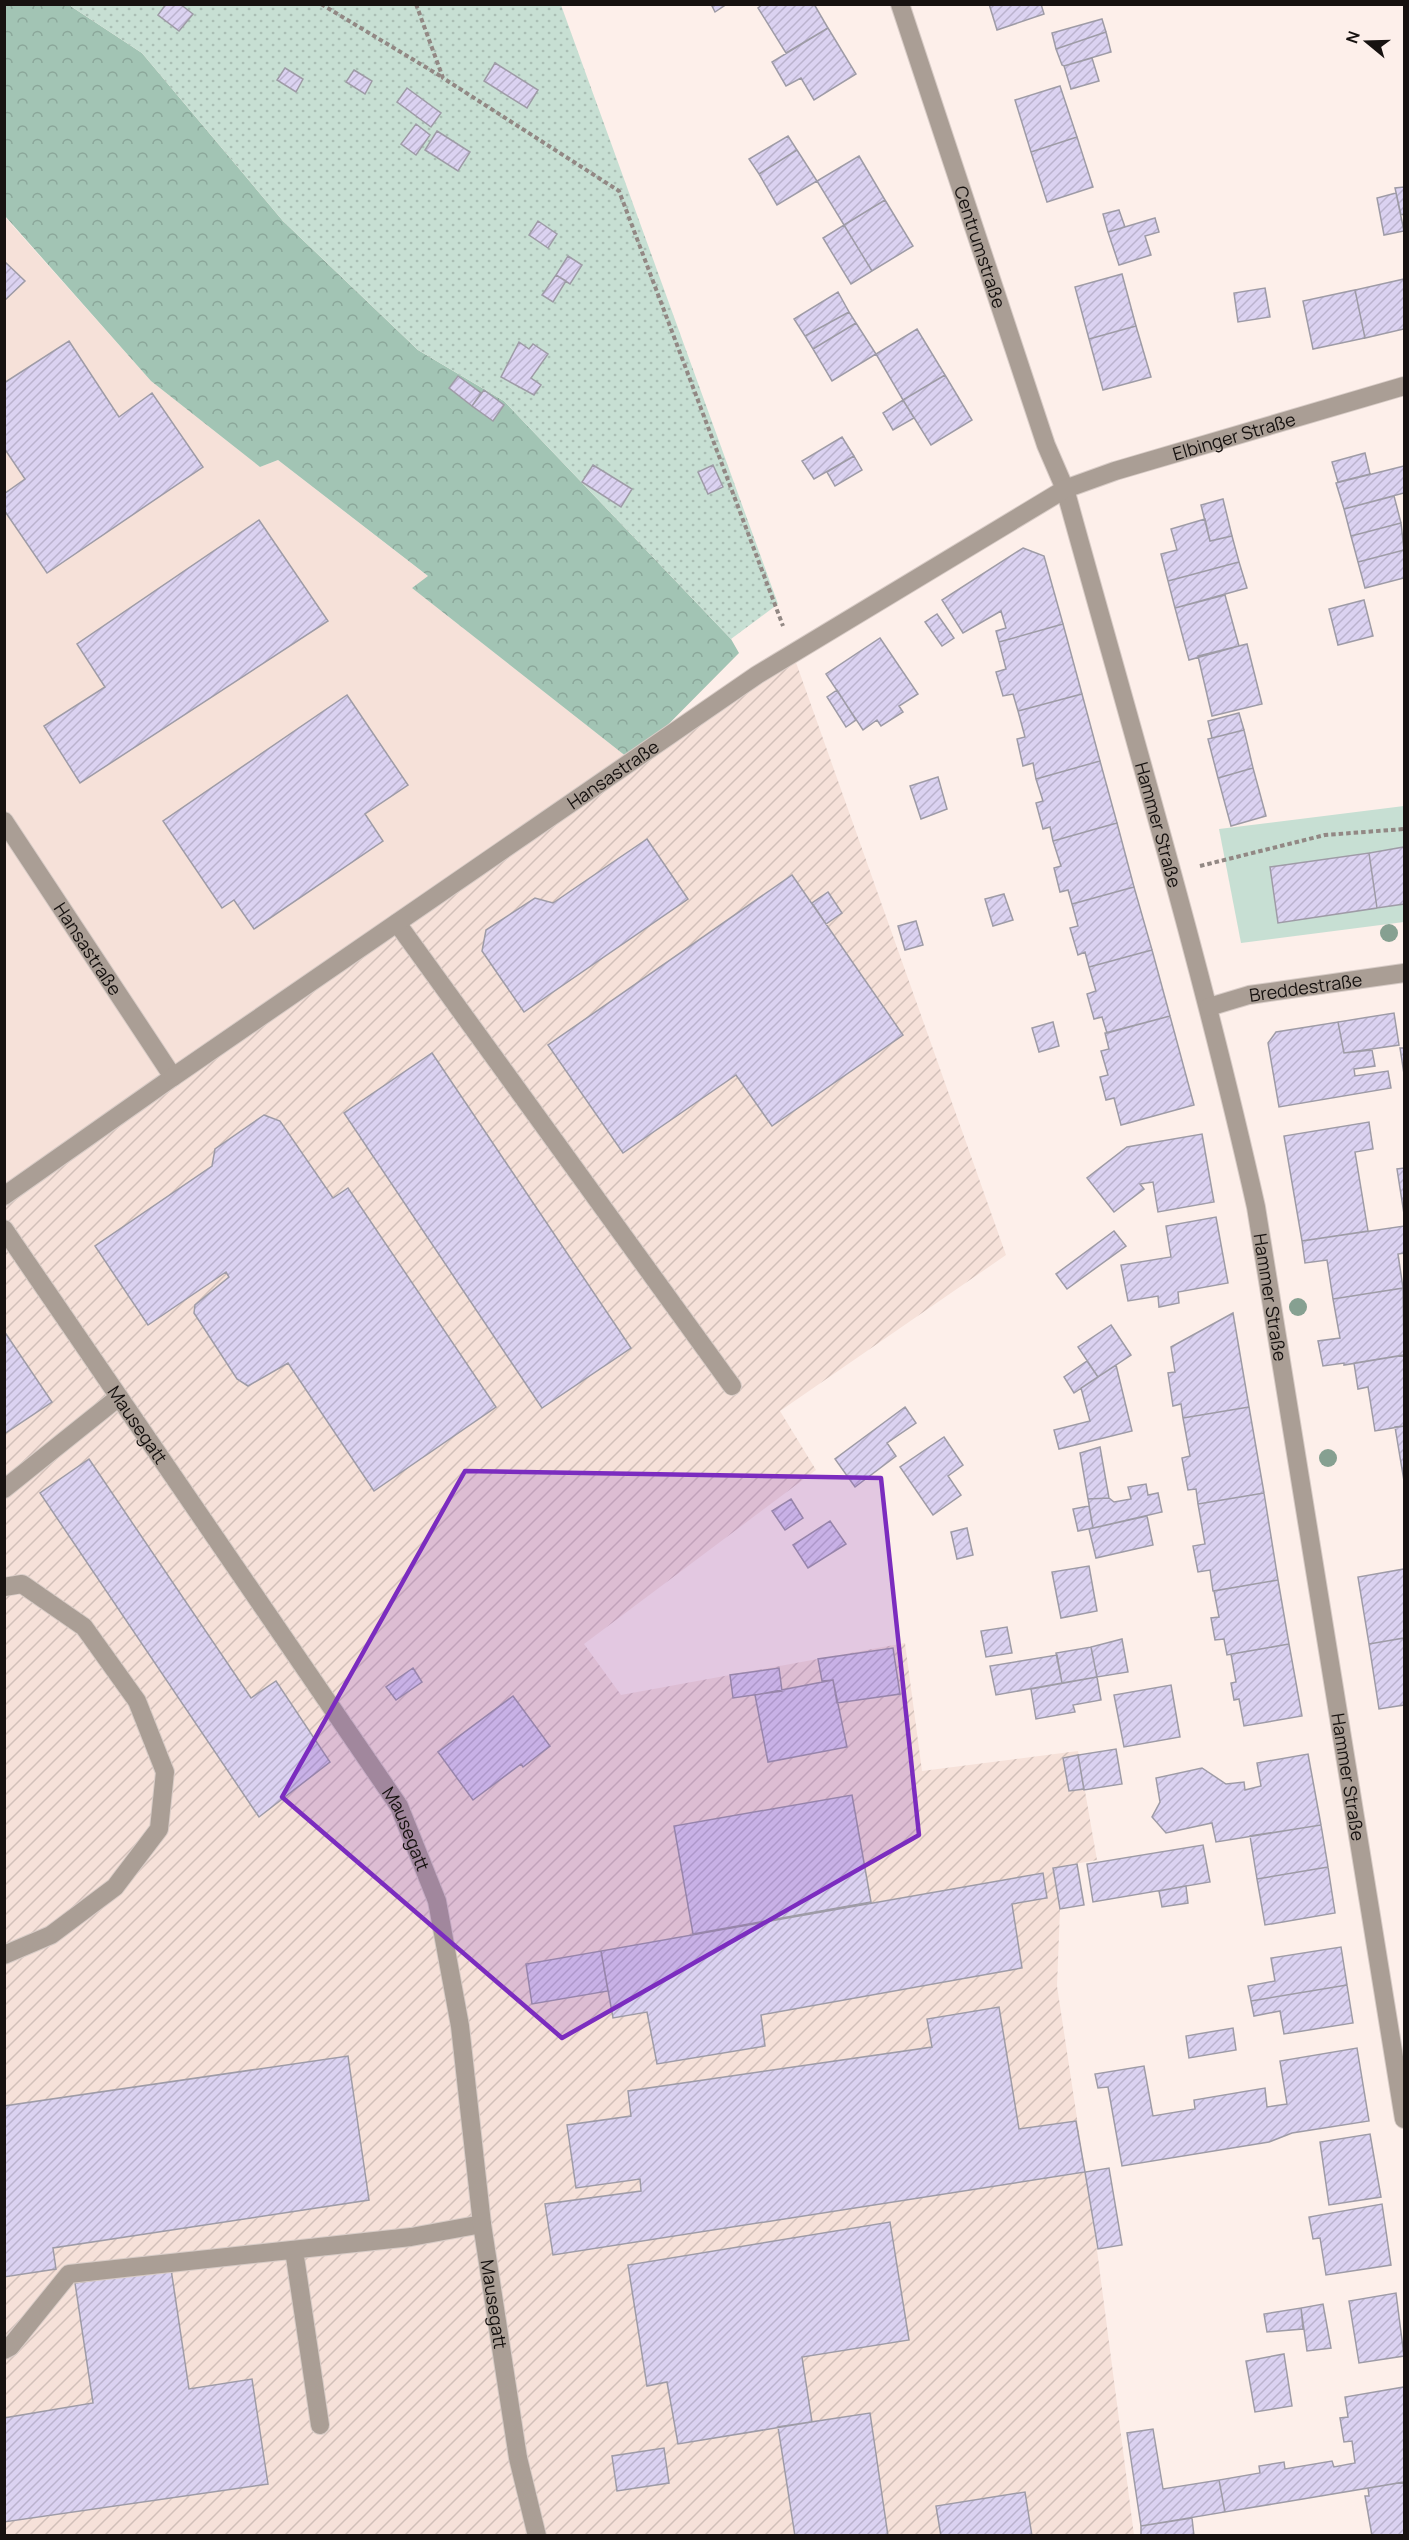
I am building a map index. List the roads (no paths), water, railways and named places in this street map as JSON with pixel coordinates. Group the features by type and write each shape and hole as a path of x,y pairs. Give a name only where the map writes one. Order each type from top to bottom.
{"street":[{"name":"Centrumstraße","path":"900,4 1046,445 1065,489"},
{"name":"Elbinger Straße","path":"1065,489 1114,471 1404,386"},
{"name":"Hansastraße","path":"4,1196 717,702 1065,489"},
{"name":"Hammer Straße","path":"1065,489 1209,1006 1256,1208 1404,2119"},
{"name":"Hansastraße","path":"4,821 173,1077"},
{"path":"397,923 732,1386"},
{"name":"Breddestraße","path":"1209,1006 1249,995 1404,973"},
{"name":"Mausegatt","path":"4,1229 399,1806 437,1900 460,2026 482,2224 518,2458 537,2535"},
{"path":"4,1489 119,1397"},
{"path":"4,1587 22,1584 84,1627 137,1701 165,1772 159,1829 115,1887 51,1935 4,1955"},
{"path":"4,2350 9,2347 69,2274 411,2237 482,2224"},
{"path":"294,2250 320,2425"}]}
